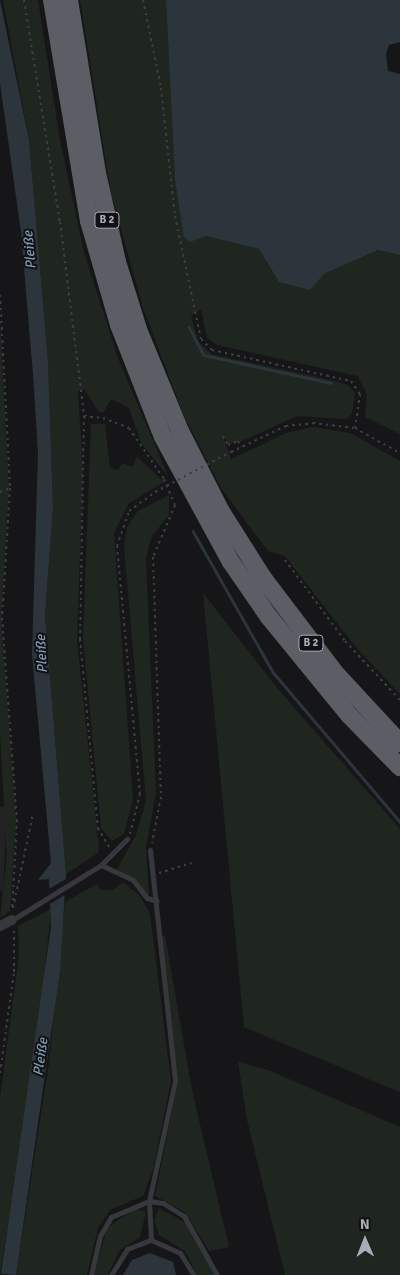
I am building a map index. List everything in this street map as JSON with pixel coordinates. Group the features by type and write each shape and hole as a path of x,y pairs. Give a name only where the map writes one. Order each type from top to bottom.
{"highway":[{"name":"B 2","path":"52,0 89,221 119,325 164,437 231,562 269,617 349,715 400,767"},
{"name":"B 2","path":"69,0 93,156 117,262 139,332 180,431 220,510 263,578 335,673 400,743"}],"street":[{"path":"0,926 12,916"}],"lane":[{"path":"12,916 28,909 101,865 114,855 127,839"},
{"path":"150,850 156,874 157,902 175,1081 148,1201 151,1240"},
{"path":"101,865 133,880 147,898 157,902"},
{"path":"91,1275 100,1236 112,1217 148,1201 163,1204 184,1216 217,1275"},
{"path":"111,1275 127,1249 151,1240 180,1253 194,1275"}],"path":[{"path":"24,0 60,222 84,416 86,479 80,639 98,828 114,855"},
{"path":"143,0 161,88 176,223 201,339 212,350 351,381 360,394 355,428"},
{"path":"0,295 10,488 2,611 17,804 12,916 14,972 0,1073"},
{"path":"84,416 103,418 129,428 164,479 175,505 153,557 161,797 150,850"},
{"path":"127,839 140,794 117,546 129,512 155,492 231,452 301,423 355,428 400,453"},
{"path":"223,436 228,445 238,441 242,447"},
{"path":"0,492 10,488"},
{"path":"284,560 345,641 400,700"},
{"path":"12,916 33,814"},
{"path":"156,874 192,863"}],"shaded area":[{"path":"3,0 38,0 60,140 84,252 118,358 168,476 141,443 129,408 111,399 103,413 98,411 85,390 78,391 83,470 77,640 99,848 98,853 66,874 45,616 53,508 48,361 29,140"},
{"path":"80,0 166,0 175,180 189,242 206,236 259,249 279,282 324,274 378,250 400,255 400,434 365,417 367,395 358,376 217,345 207,338 201,309 191,316 198,341 211,354 331,380 348,385 355,393 352,414 346,419 297,416 240,442 229,444 223,436 231,459 286,433 313,427 350,433 400,461 400,694 354,645 285,556 268,551 221,488 184,416 143,308 111,193"},
{"path":"0,321 9,488 1,618 16,820 10,911 0,918 7,855 0,734"},
{"path":"91,424 105,424 110,468 118,470 122,463 133,467 137,457 164,482 129,503 114,533 133,800 124,834 112,841 101,828 83,639"},
{"path":"169,495 169,515 152,536 146,557 156,792 146,847 149,896 117,869 136,835 146,801 124,547 127,527 138,511"},
{"path":"203,593 278,689 400,829 400,1092 244,1027"},
{"path":"0,807 7,807 3,893 0,889"},
{"path":"123,882 139,895 150,913 171,1081 153,1170 143,1196 110,1210 98,1228 87,1275 16,1275 49,1063 65,902 97,884 100,890 113,890"},
{"path":"51,909 38,1038 0,1275 0,1097 19,956 18,926"},
{"path":"160,935 165,936 192,1090 229,1247 209,1251 185,1212 155,1196 178,1081"},
{"path":"238,1062 268,1070 400,1127 400,1275 285,1275 247,1120"},
{"path":"136,1208 146,1212 140,1237 119,1251 108,1275 94,1275 107,1228"},
{"path":"159,1208 186,1223 214,1275 197,1275 185,1251 159,1235 154,1220"}],"water":[{"name":"Pleiße","path":"0,0 29,140 48,361 53,508 45,616 66,874 60,971 16,1275 1,1274 51,927 49,879 38,880 51,863 32,654 38,453 21,232 0,83"},
{"path":"166,0 400,0 400,42 389,45 386,54 388,71 400,74 400,255 378,250 324,274 310,290 279,282 259,249 206,236 190,242 184,237 175,180"},
{"path":"150,1253 173,1262 176,1275 123,1275 132,1260"}],"pier":[{"path":"68,878 68,893 48,905 47,890"}],"waterway":[{"path":"189,327 204,355 331,383"},
{"path":"193,531 273,672 400,822"}]}
